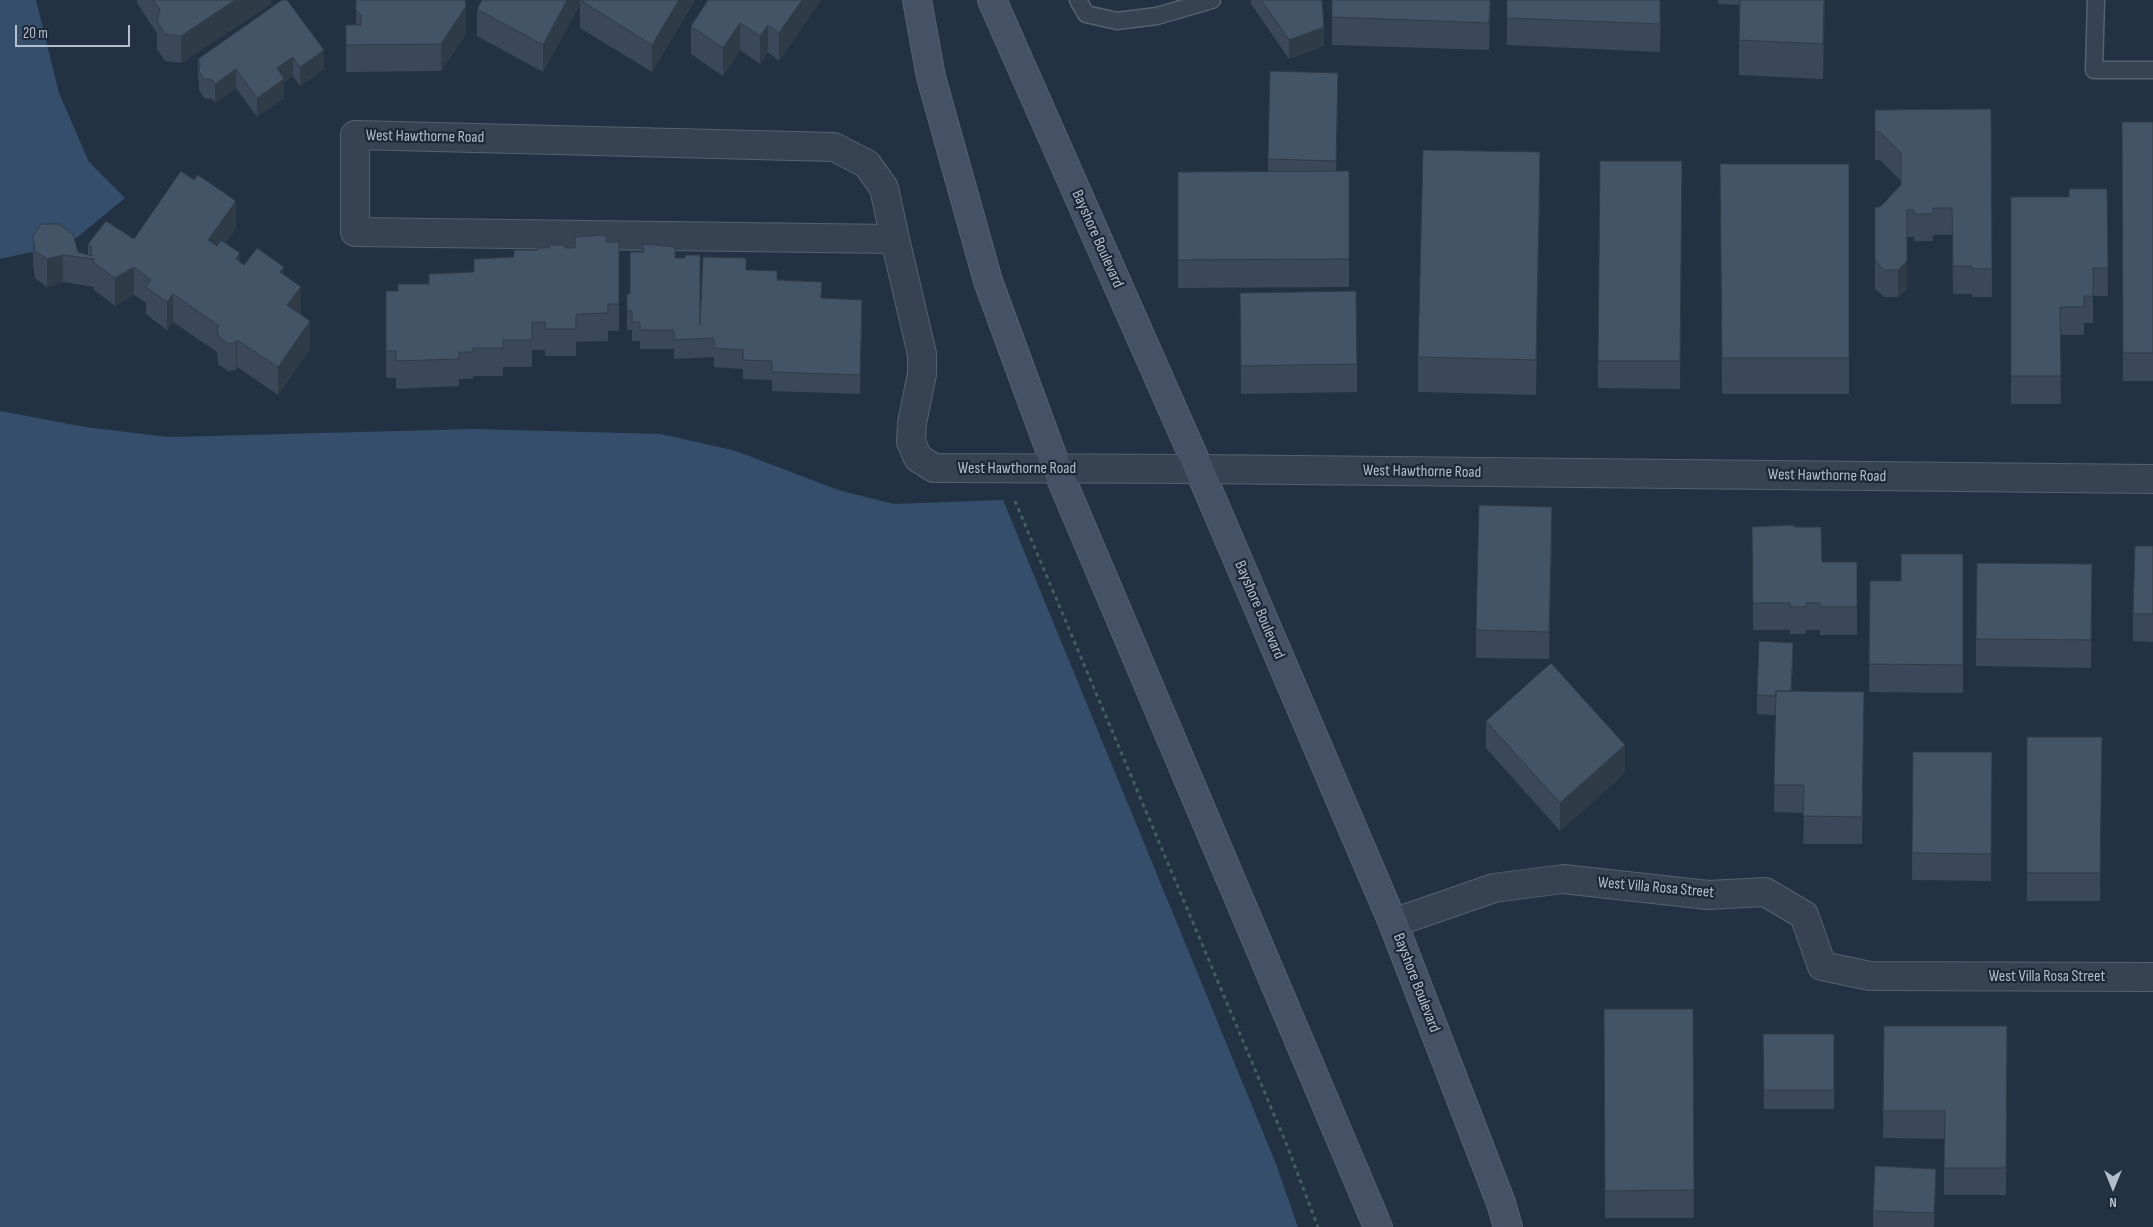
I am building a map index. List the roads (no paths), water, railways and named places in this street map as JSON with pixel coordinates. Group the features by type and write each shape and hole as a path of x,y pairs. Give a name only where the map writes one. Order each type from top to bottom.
{"main road":[{"path":"917,0 931,77 988,282 1057,469 1378,1227"},
{"name":"Bayshore Boulevard","path":"992,0 1199,469 1393,923 1501,1203 1508,1227"}],"street":[{"name":"West Hawthorne Road","path":"895,239 355,232 355,136 834,147 867,164 884,188 922,354 922,374 912,423 911,442 918,458 934,468 2153,479"},
{"name":"West Villa Rosa Street","path":"1393,923 1494,888 1563,879 1708,895 1765,892 1804,915 1822,966 1870,976 2153,977"}],"lane":[{"path":"1078,0 1086,14 1117,21 1157,16 1212,0"},
{"path":"2096,0 2094,70 2153,70"}],"water":[{"path":"0,0 36,0 59,93 89,162 125,198 69,244 0,259"},
{"path":"0,411 85,427 169,437 475,429 661,434 736,451 838,490 894,504 1003,500 1276,1164 1298,1227 0,1227"}]}
